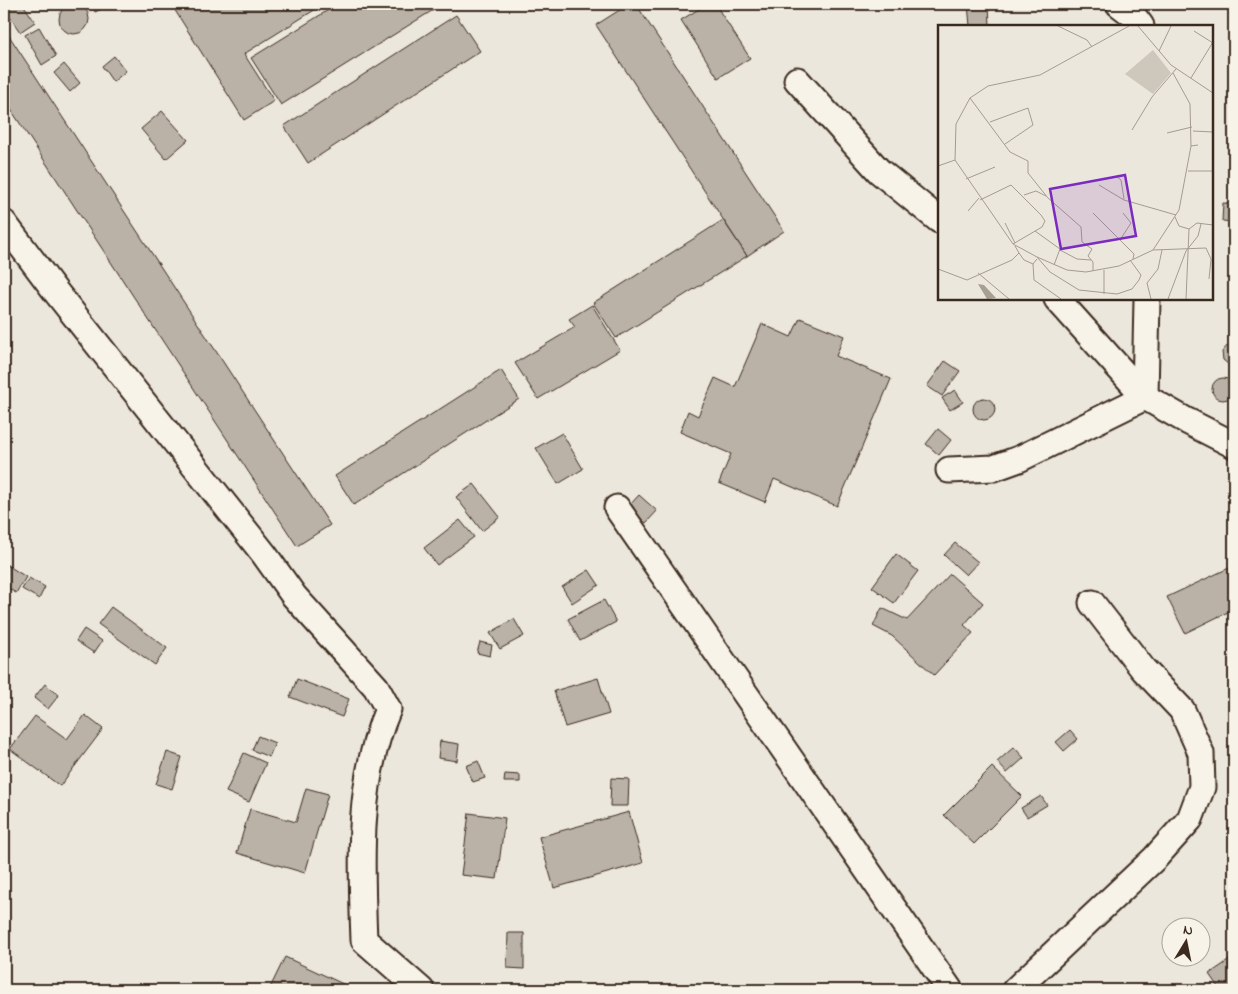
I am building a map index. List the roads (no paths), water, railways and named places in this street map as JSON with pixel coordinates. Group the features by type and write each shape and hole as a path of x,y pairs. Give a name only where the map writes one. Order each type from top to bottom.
{"street":[{"path":"1119,4 1132,14 1140,25"},
{"path":"797,80 879,171 938,219"},
{"path":"4,223 56,292 264,554 294,596 376,687 388,709 380,727 372,754 365,800 361,860 364,940 421,990"},
{"path":"1058,300 1145,397 1234,445"},
{"path":"1145,397 1147,300"},
{"path":"949,470 994,468 1145,397"},
{"path":"616,508 950,990"},
{"path":"1015,990 1155,858 1190,819 1202,787 1201,754 1182,710 1143,669 1092,603"}]}
